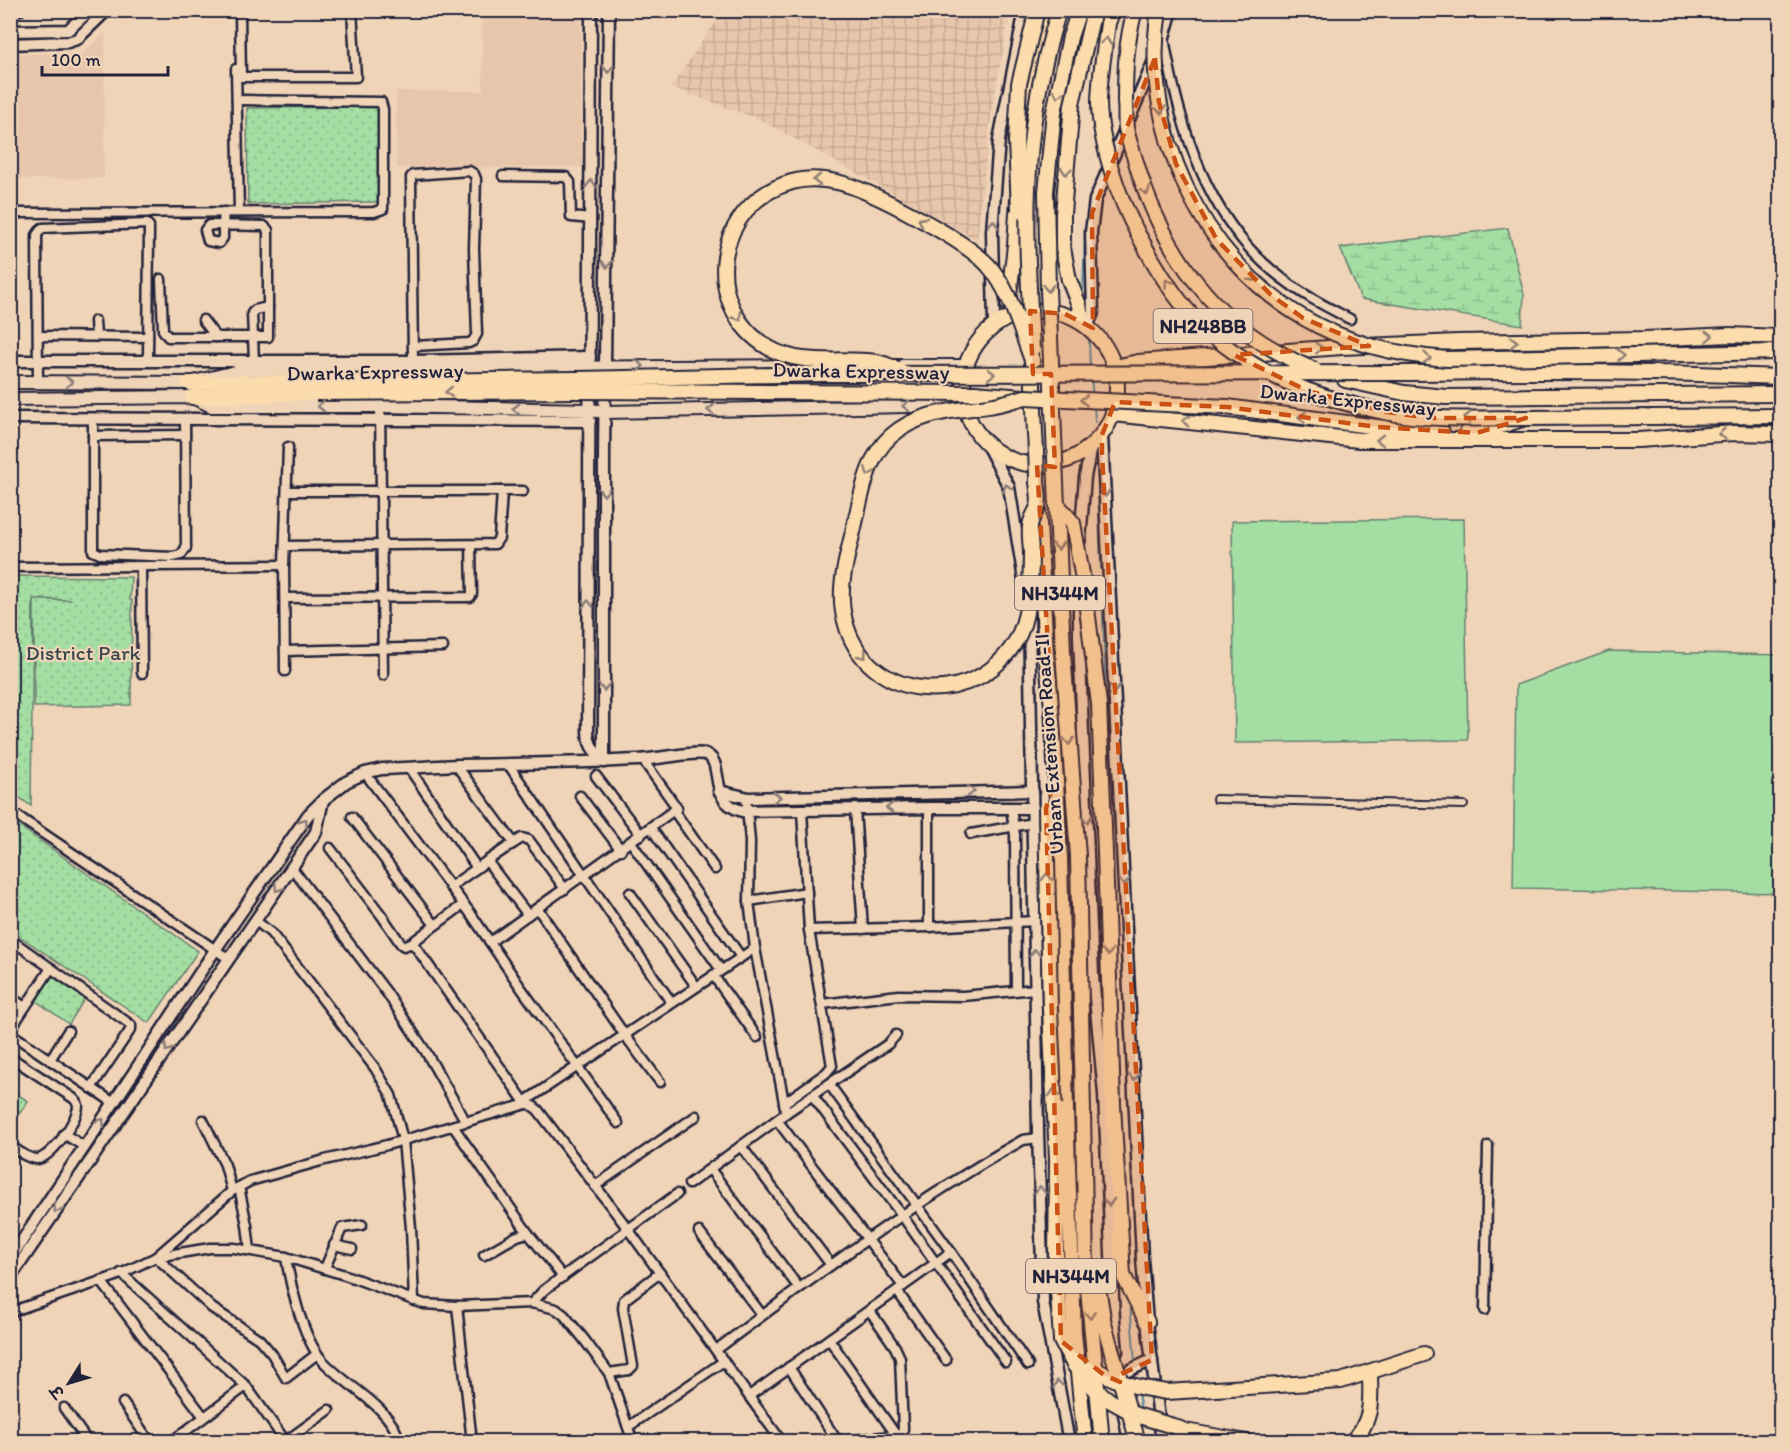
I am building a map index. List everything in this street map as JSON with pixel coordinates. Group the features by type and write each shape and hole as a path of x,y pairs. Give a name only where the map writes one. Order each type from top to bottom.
{"highway":[{"path":"1027,244 1020,225 1017,129 1019,84 1037,10"},
{"path":"1000,321 1015,244 1021,140 1037,45 1047,10"},
{"name":"Urban Extension Road-II","path":"1059,10 1050,38 1036,107 1029,168 1027,244 1038,505 1060,857 1066,1154 1074,1333 1085,1442"},
{"name":"Urban Extension Road-II","path":"1079,10 1070,37 1054,112 1046,192 1063,652 1078,856 1086,1268 1102,1442"},
{"path":"1084,325 1069,280 1063,248 1064,214 1072,104 1094,10"},
{"name":"Dwarka Expressway","path":"1113,10 1108,23 1099,105 1116,188 1150,258 1172,291 1196,320 1225,345 1258,367 1287,382 1332,399 1386,412 1432,418 1780,416"},
{"name":"Dwarka Expressway","path":"1135,10 1129,30 1125,69 1126,128 1153,212 1170,246 1190,276 1240,329 1269,347 1303,366 1346,380 1415,394 1446,397 1656,393 1780,394"},
{"path":"1159,10 1155,36 1159,102 1165,133 1193,204 1217,240 1243,270 1271,295 1303,318 1338,335 1370,346 1408,356 1447,360 1780,352"},
{"path":"911,373 877,362 800,359 781,354 753,336 738,321 725,290 726,246 735,226 752,205 770,191 792,182 823,180 855,188 925,223 957,241 988,265 1000,281 1032,360"},
{"path":"1045,310 1065,314 1096,335 1108,350 1115,367 1118,391 1113,414 1102,435 1078,456 1061,463 1024,464 1004,456 986,443 972,425 964,405 962,386 965,366 981,336 1000,321 1025,311 1045,310"},
{"path":"1115,367 1138,362 1342,347 1634,340 1730,335 1780,337"},
{"name":"Dwarka Expressway","path":"192,397 317,388 911,373 1409,374 1511,372 1703,373 1780,377"},
{"name":"Dwarka Expressway","path":"189,383 317,388 975,393 1227,407 1377,427 1436,432 1477,433 1526,418"},
{"path":"1025,397 994,405 950,410 922,417 890,436 876,455 865,482 841,584 841,602 845,622 852,640 865,659 881,673 898,682 932,689 964,684 979,678 993,668 1019,637 1027,605 1031,553 1030,524 1038,505"},
{"path":"1113,414 1359,440 1639,440 1734,434 1780,434"},
{"path":"1056,502 1073,523 1084,585 1099,714 1113,1106 1123,1275 1148,1322"},
{"path":"1056,778 1046,808 1050,1010 1057,1159 1056,1259 1061,1341 1074,1365 1094,1388 1136,1415 1185,1431 1246,1442"},
{"path":"1086,1268 1098,1287 1104,1324 1138,1442"},
{"path":"1061,1341 1104,1375 1132,1387 1167,1392 1341,1381 1424,1354"},
{"path":"1351,1442 1362,1432 1368,1415 1371,1397 1370,1376"}],"main road":[{"path":"10,382 189,383 244,370 590,363 606,367 965,366"},
{"path":"10,399 192,397 212,406 380,406 590,415 604,412 964,405"}],"street":[{"path":"10,11 21,10"},
{"path":"10,31 68,30 90,10"},
{"path":"10,44 68,42 77,39 107,10"},
{"path":"235,10 238,212"},
{"path":"240,10 241,77 356,77 352,10"},
{"path":"591,10 588,742 604,762"},
{"path":"604,762 604,412 609,10"},
{"path":"1000,321 992,231 999,140 1025,10"},
{"path":"1084,325 1093,313 1091,232 1095,200 1164,37 1172,10"},
{"path":"1164,37 1180,117 1194,156 1212,194 1233,227 1256,256 1282,279 1350,319"},
{"path":"10,213 378,212 384,207 381,102 237,100"},
{"path":"413,362 411,177 469,171 476,179 474,249 477,334 469,343 414,346"},
{"path":"503,176 566,177 570,182 571,217 591,219"},
{"path":"161,279 163,330 168,337 268,337 267,227 223,225 224,212"},
{"path":"38,382 37,235 42,228 147,224 149,226 151,233 148,361"},
{"path":"254,361 252,313 268,307"},
{"path":"203,320 216,337"},
{"path":"95,321 96,336"},
{"path":"38,336 148,337"},
{"path":"10,361 590,363"},
{"path":"380,406 383,675"},
{"path":"10,418 381,421 590,415"},
{"path":"93,419 93,551 100,554 173,556 181,555 186,548 185,420"},
{"path":"93,436 185,435"},
{"path":"1102,435 1142,1258 1162,1442"},
{"path":"986,443 1009,487 1030,617 1035,989 1043,1302 1069,1442"},
{"path":"285,671 284,565 288,447"},
{"path":"1091,447 1085,477 1080,528 1079,636 1094,976 1104,1094 1114,1320 1128,1442"},
{"path":"589,455 604,455"},
{"path":"287,491 523,491"},
{"path":"285,546 492,545 498,542 502,491"},
{"path":"285,598 470,597 472,594 471,544"},
{"path":"10,567 284,565"},
{"path":"141,567 142,673"},
{"path":"285,651 442,647"},
{"path":"10,1259 215,950 298,830 323,800 346,782 365,773 382,769 604,762 697,754 708,755 714,764 719,791 732,807 749,812 1033,808"},
{"path":"490,942 677,808 643,760"},
{"path":"508,764 671,1002"},
{"path":"456,765 514,843"},
{"path":"409,768 477,868"},
{"path":"365,773 464,904 618,1123"},
{"path":"596,776 641,835"},
{"path":"719,791 746,797 1033,791"},
{"path":"580,796 621,850"},
{"path":"746,797 749,812 749,901 755,948 786,1113"},
{"path":"1216,799 1464,805"},
{"path":"10,1278 316,832 323,800"},
{"path":"928,808 929,927"},
{"path":"1011,808 1015,826 1016,990"},
{"path":"855,809 863,929"},
{"path":"10,811 229,959"},
{"path":"674,811 715,869"},
{"path":"784,1103 826,1073 832,1066 809,930 802,811"},
{"path":"351,817 435,925"},
{"path":"971,834 1033,823"},
{"path":"651,828 741,957"},
{"path":"450,886 522,838 528,838 565,889"},
{"path":"631,842 721,970"},
{"path":"330,848 404,946 410,944 464,904"},
{"path":"487,861 528,915"},
{"path":"292,868 387,993 426,1052 466,1122"},
{"path":"749,901 807,892"},
{"path":"630,893 696,986"},
{"path":"538,909 660,1082"},
{"path":"256,921 271,933 375,1068 391,1095 403,1140 411,1228 414,1301"},
{"path":"809,930 1034,921"},
{"path":"10,952 17,944 131,1025 131,1029 91,1088"},
{"path":"410,944 415,946 463,1012 525,1103 538,1110 596,1186 782,1442"},
{"path":"156,1257 235,1189 263,1177 453,1126 525,1103 576,1066 755,948"},
{"path":"51,968 10,1032 114,1103"},
{"path":"713,975 757,1037"},
{"path":"822,1004 899,995 963,996 1035,989"},
{"path":"10,997 25,1007"},
{"path":"50,1059 68,1031"},
{"path":"688,1184 786,1113 888,1044 896,1035"},
{"path":"10,1057 76,1100 78,1107 64,1134 53,1151 46,1157 37,1159 28,1157 10,1145"},
{"path":"829,1084 951,1252 1028,1365"},
{"path":"812,1095 901,1214 1006,1362"},
{"path":"596,1186 696,1116"},
{"path":"203,1120 235,1189 247,1225 250,1250"},
{"path":"777,1120 868,1239 945,1360"},
{"path":"453,1126 528,1233 563,1277"},
{"path":"64,1134 85,1147"},
{"path":"716,1350 901,1214 1015,1144 1023,1140 1038,1138"},
{"path":"741,1146 831,1265"},
{"path":"1485,1310 1488,1146"},
{"path":"710,1169 799,1288"},
{"path":"532,1303 539,1295 677,1194"},
{"path":"325,1268 342,1228 362,1224"},
{"path":"699,1232 762,1315"},
{"path":"483,1255 517,1236 528,1233"},
{"path":"334,1245 352,1249"},
{"path":"10,1312 100,1281 156,1257 210,1248 250,1250 286,1257 325,1268 414,1301 441,1306 532,1303 556,1309 564,1315 609,1373 633,1442"},
{"path":"749,1396 951,1252"},
{"path":"156,1257 212,1308 259,1339 272,1354 286,1378 317,1354"},
{"path":"286,1257 290,1281 306,1330 317,1354 331,1370 379,1410 393,1425 400,1442"},
{"path":"121,1273 246,1386 286,1441 329,1410"},
{"path":"609,1373 628,1370 633,1366 623,1308 624,1300 660,1273"},
{"path":"100,1281 204,1418"},
{"path":"457,1306 472,1442"},
{"path":"789,1367 836,1438 844,1441 902,1434 900,1358 870,1311"},
{"path":"829,1339 896,1435"},
{"path":"1119,1375 1152,1360"},
{"path":"628,1427 724,1361"},
{"path":"171,1442 246,1386"},
{"path":"123,1403 150,1442"},
{"path":"64,1408 88,1442"}],"highlighted area":[{"path":"1155,58 1159,102 1176,164 1217,240 1271,295 1303,318 1369,346 1234,355 1308,391 1386,412 1432,418 1526,418 1477,433 1377,427 1227,407 1115,402 1102,435 1102,454 1152,1360 1119,1375 1120,1382 1104,1375 1061,1341 1046,808 1056,778 1037,465 1055,467 1051,374 1033,374 1030,311 1065,314 1093,328 1092,213"}],"shaded area":[{"path":"1008,10 1010,12 991,115 977,240 761,120 671,87 723,11"},
{"path":"482,11 581,11 582,167 397,168 396,91 483,91"},
{"path":"105,33 104,178 11,179 11,54 82,54"}],"green space":[{"path":"378,107 379,202 248,204 247,108"},
{"path":"1508,228 1524,295 1522,325 1361,299 1340,248"},
{"path":"1464,519 1468,740 1235,743 1232,521"},
{"name":"District Park","path":"11,576 131,577 131,705 34,707 34,600 72,600 33,599 31,806 12,792"},
{"path":"1609,651 1780,655 1780,893 1513,888 1516,685"},
{"path":"16,824 198,951 149,1023 19,936 11,936 10,831"},
{"path":"51,972 85,998 69,1024 35,1000"},
{"path":"10,1090 28,1101 20,1113 11,1107"}],"waterway":[{"path":"1131,95 1144,71"},
{"path":"1111,149 1120,126"},
{"path":"1083,291 1085,233 1089,207"},
{"path":"1089,340 1090,370"},
{"path":"1091,378 1093,397"},
{"path":"1094,405 1095,422"},
{"path":"1097,454 1101,570"},
{"path":"1102,590 1110,815"},
{"path":"1113,880 1123,1159"},
{"path":"1130,1303 1135,1362"},
{"path":"1138,1393 1141,1411"},
{"path":"1145,1436 1146,1442"}]}
